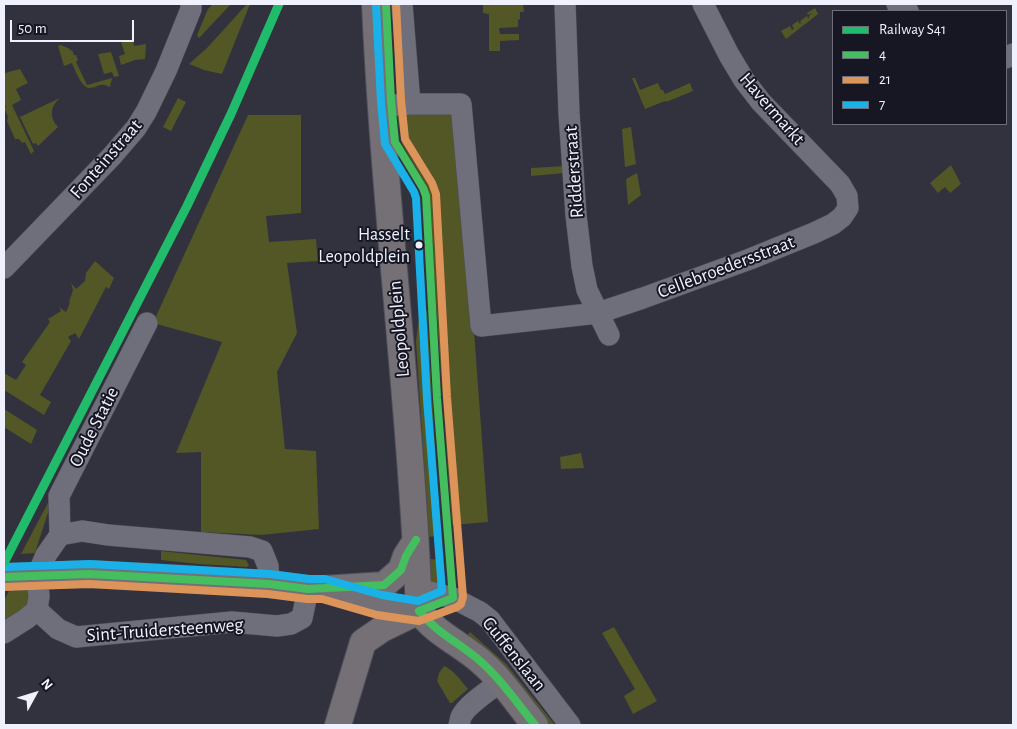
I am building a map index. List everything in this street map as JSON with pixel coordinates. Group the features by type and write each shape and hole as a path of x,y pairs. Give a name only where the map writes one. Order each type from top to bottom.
{"main road":[{"name":"Leopoldplein","path":"375,10 416,540 418,600"},
{"path":"384,584 401,570 406,556 416,540"},
{"path":"4,577 89,574 166,578 269,584 316,589 380,605 418,600"},
{"path":"316,589 384,584 418,600"},
{"path":"316,589 348,605 360,621 364,642 338,725"},
{"path":"364,642 418,600"},
{"name":"Guffenslaan","path":"418,600 425,620 438,632 480,660 535,725"}],"street":[{"name":"Fonteinstraat","path":"4,268 112,156 136,128 166,71 191,9 191,4"},
{"name":"Ridderstraat","path":"565,4 567,77 576,215 582,266 587,290 609,335"},
{"name":"Havermarkt","path":"703,4 744,80 762,102 840,184 847,196 848,208"},
{"path":"381,106 410,104 403,9"},
{"name":"Cellebroedersstraat","path":"410,104 461,104 481,326 598,313 651,295 814,233 833,224 842,217 848,208"},
{"name":"Oude Statie","path":"60,535 59,496 147,323"},
{"path":"4,633 37,610 39,596 37,576 46,554 60,535 82,531 108,535 250,547 262,552 268,566 269,584"},
{"name":"Sint-Truidersteenweg","path":"37,610 58,629 76,637 232,622 277,626 291,624 302,618 316,589"},
{"name":"Guffenslaan","path":"418,600 452,598 480,612 490,620 570,725"},
{"path":"459,725 460,718 467,709 500,682"}],"green space":[{"path":"213,4 231,4 199,38 197,35 208,9"},
{"path":"247,4 250,4 222,74 189,64 207,48"},
{"path":"483,4 523,4 524,12 520,12 518,27 499,28 500,34 519,34 519,40 500,41 500,51 489,51 489,14 483,13"},
{"path":"815,8 818,14 786,39 781,31 790,26 792,30 794,29 792,25 798,21 800,24 800,21 807,16 809,18 812,13 808,15 807,13"},
{"path":"133,40 134,46 146,44 145,59 121,65 119,56 125,54 121,42"},
{"path":"61,45 70,49 70,51 72,50 74,55 76,55 78,60 76,62 87,85 112,78 110,87 101,85 87,88 84,86 72,63 64,66 58,46"},
{"path":"111,52 119,76 114,77 112,72 104,74 98,54"},
{"path":"20,69 28,83 16,89 21,100 12,105 34,151 31,154 25,142 22,143 19,139 15,139 7,121 8,117 4,108 6,107 4,101 4,72"},
{"path":"632,78 635,78 640,90 658,83 665,94 690,83 693,91 645,109"},
{"path":"60,98 54,105 52,112 53,120 58,127 38,146 36,143 33,144 20,117"},
{"path":"178,98 186,102 171,131 163,127"},
{"path":"458,112 488,522 452,525 428,193 425,184 402,144 397,114"},
{"path":"248,115 301,115 301,213 266,216 269,242 316,239 318,261 287,263 297,333 277,372 285,449 316,451 319,529 261,535 201,532 201,452 176,453 222,342 153,323"},
{"path":"631,127 636,164 625,167 622,129"},
{"path":"951,165 961,184 950,193 945,187 938,193 930,183"},
{"path":"565,166 565,173 531,176 531,168"},
{"path":"637,173 641,195 628,205 626,179"},
{"path":"95,261 114,278 109,289 106,287 79,339 75,333 68,337 71,341 40,395 51,402 44,415 4,390 4,373 16,380 26,365 22,362 50,322 48,319 61,311 59,307 66,312 73,290 71,283 76,289 85,281 86,273"},
{"path":"421,310 427,311 440,535 429,537 416,341"},
{"path":"4,409 37,430 31,444 4,427"},
{"path":"581,453 584,468 561,469 560,457"},
{"path":"51,497 53,497 35,553 21,554"},
{"path":"161,551 246,560 249,565 247,567 161,560"},
{"path":"430,559 442,560 442,575 438,587 426,585"},
{"path":"31,590 29,608 4,623 4,601 9,591"},
{"path":"614,627 657,701 633,714 624,696 635,689 602,633"},
{"path":"470,632 506,664 555,725 546,725 466,637"},
{"path":"444,666 455,673 468,689 452,703 450,703 437,681 439,673"}],"rail line":[{"name":"S41","path":"4,563 187,206 231,114 279,4"}],"transit line":[{"name":"4","path":"386,4 395,142 426,196 437,398 453,598 419,611"},
{"name":"21","path":"4,587 89,584 268,594 322,599 377,615 419,621 461,604 463,597 447,397 436,194 432,183 405,139 396,4"},
{"name":"7","path":"4,567 90,564 270,574 325,579 382,595 418,601 442,591 427,399 416,198 385,144 376,5"},
{"name":"4","path":"4,577 89,574 269,584 308,589 384,585 401,570 406,556 416,540"},
{"name":"4","path":"419,611 433,625 487,667 535,725"}],"place":[{"name":"Hasselt Leopoldplein","path":"419,245"}]}
